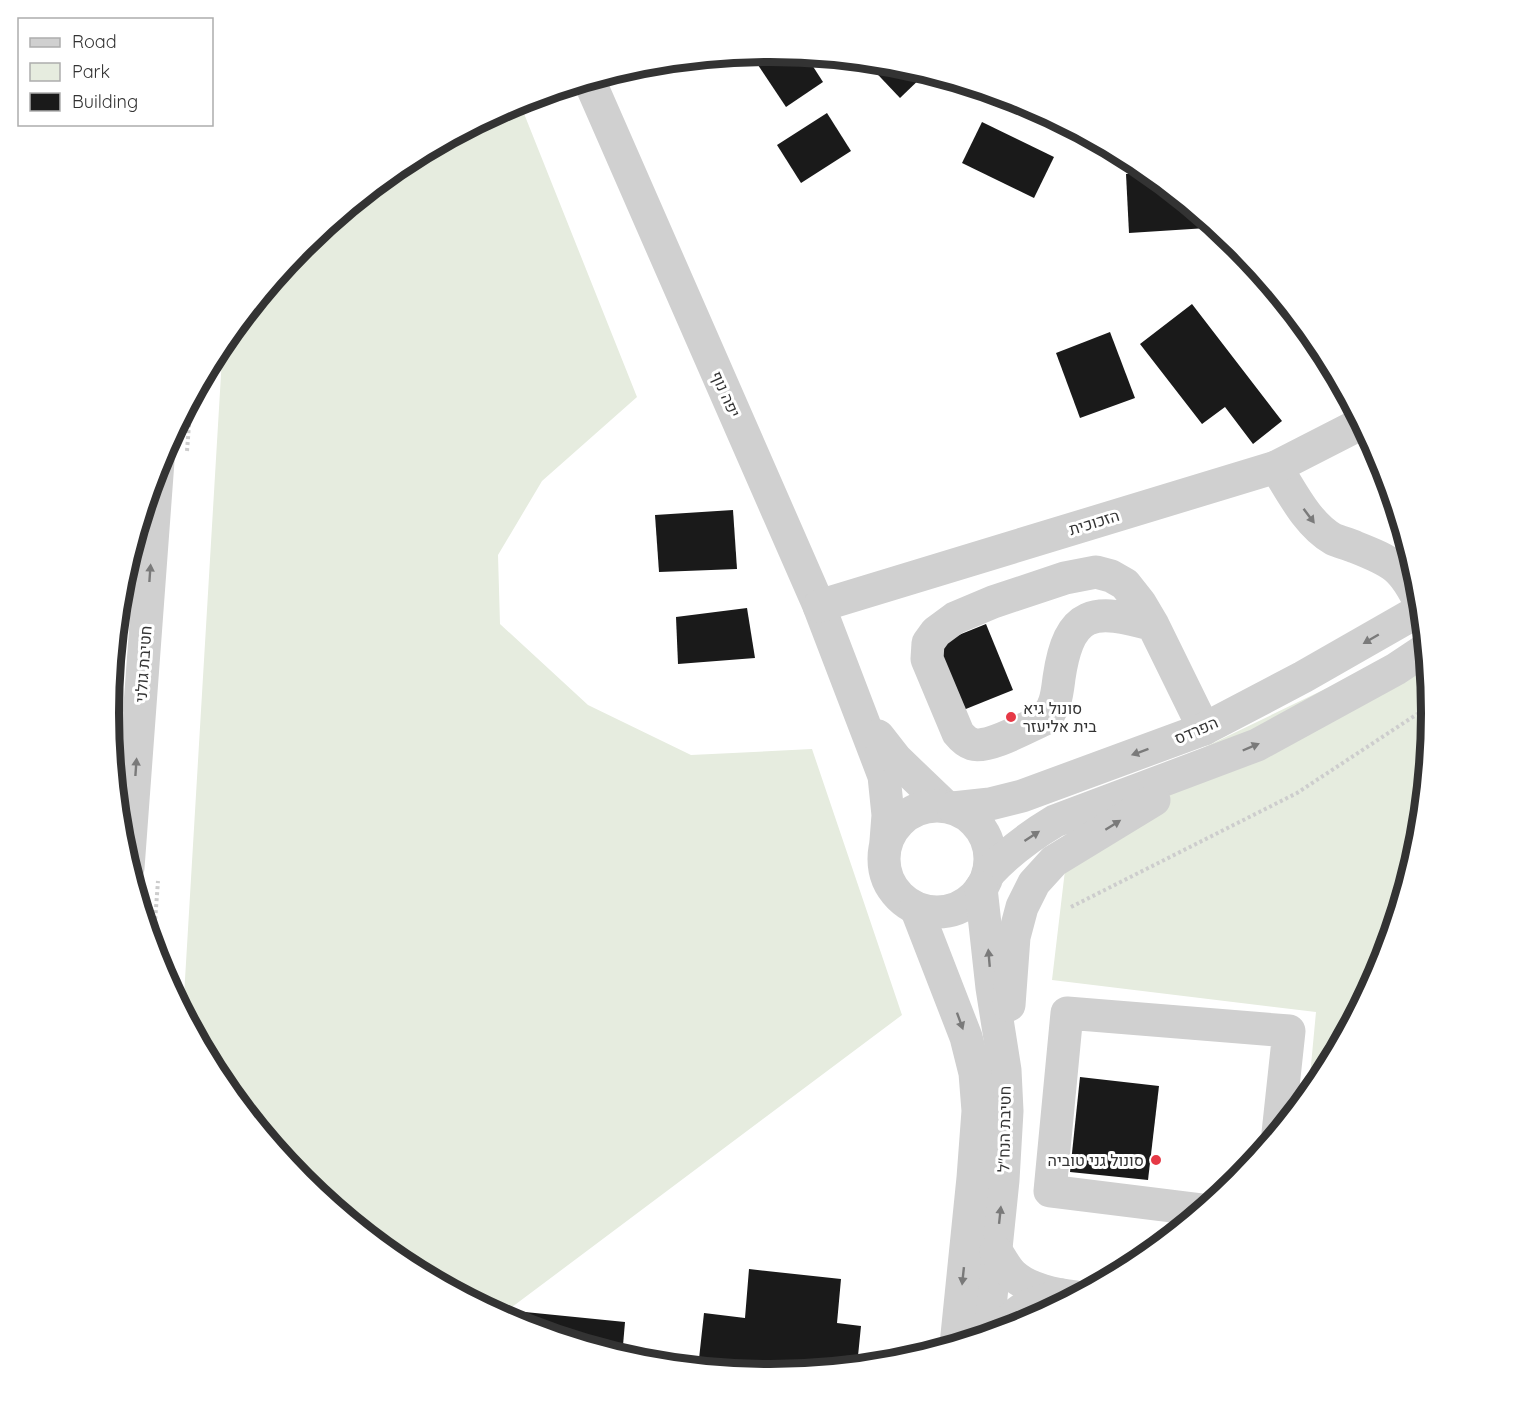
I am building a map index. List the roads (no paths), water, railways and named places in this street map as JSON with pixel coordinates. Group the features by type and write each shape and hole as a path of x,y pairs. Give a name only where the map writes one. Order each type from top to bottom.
{"street":[{"name":"יפה נוף","path":"592,87 819,606 884,776 888,815 886,841"},
{"name":"הזכוכית","path":"819,606 1276,467 1355,427"},
{"path":"1276,467 1314,524 1333,538 1396,566 1408,580"},
{"name":"חטיבת גולני","path":"130,836 155,498"},
{"path":"1153,626 1123,616 1105,614 1081,623 1067,644 1061,662 1055,702 1050,713 1043,720 987,744 974,745 965,741 958,733 927,659 928,643 936,632 955,618 1031,588 1096,572 1111,576 1125,584 1140,603 1153,626 1204,729"},
{"name":"הפרדס","path":"949,807 990,804 1022,796 1204,729 1304,677 1413,612"},
{"path":"984,881 990,858 988,843 982,830 972,819 949,807 927,807 910,813 896,825 886,841 885,873 892,888 903,900 916,908 934,912 952,910 969,902 1003,857 1055,821 1257,745 1396,669 1418,654"},
{"name":"יפה נוף","path":"859,711 896,759 949,807"},
{"path":"1005,1070 1014,937 1022,907 1034,883 1054,861 1219,759"},
{"name":"חטיבת הנח\"ל","path":"984,881 992,988 1005,1070 1007,1111 1004,1180 988,1327"},
{"name":"חטיבת הנח\"ל","path":"916,908 966,1037 975,1073 978,1111 974,1178 957,1337"},
{"path":"1193,1209 1050,1191 1066,1013 1289,1031 1279,1119"},
{"path":"996,1251 1013,1275 1026,1283 1063,1294"},
{"path":"1011,1318 1020,1308 1051,1300"}],"place":[{"name":"סונול גיא בית אליעזר","path":"1011,717"},
{"name":"סונול גני טוביה","path":"1156,1160"}]}
